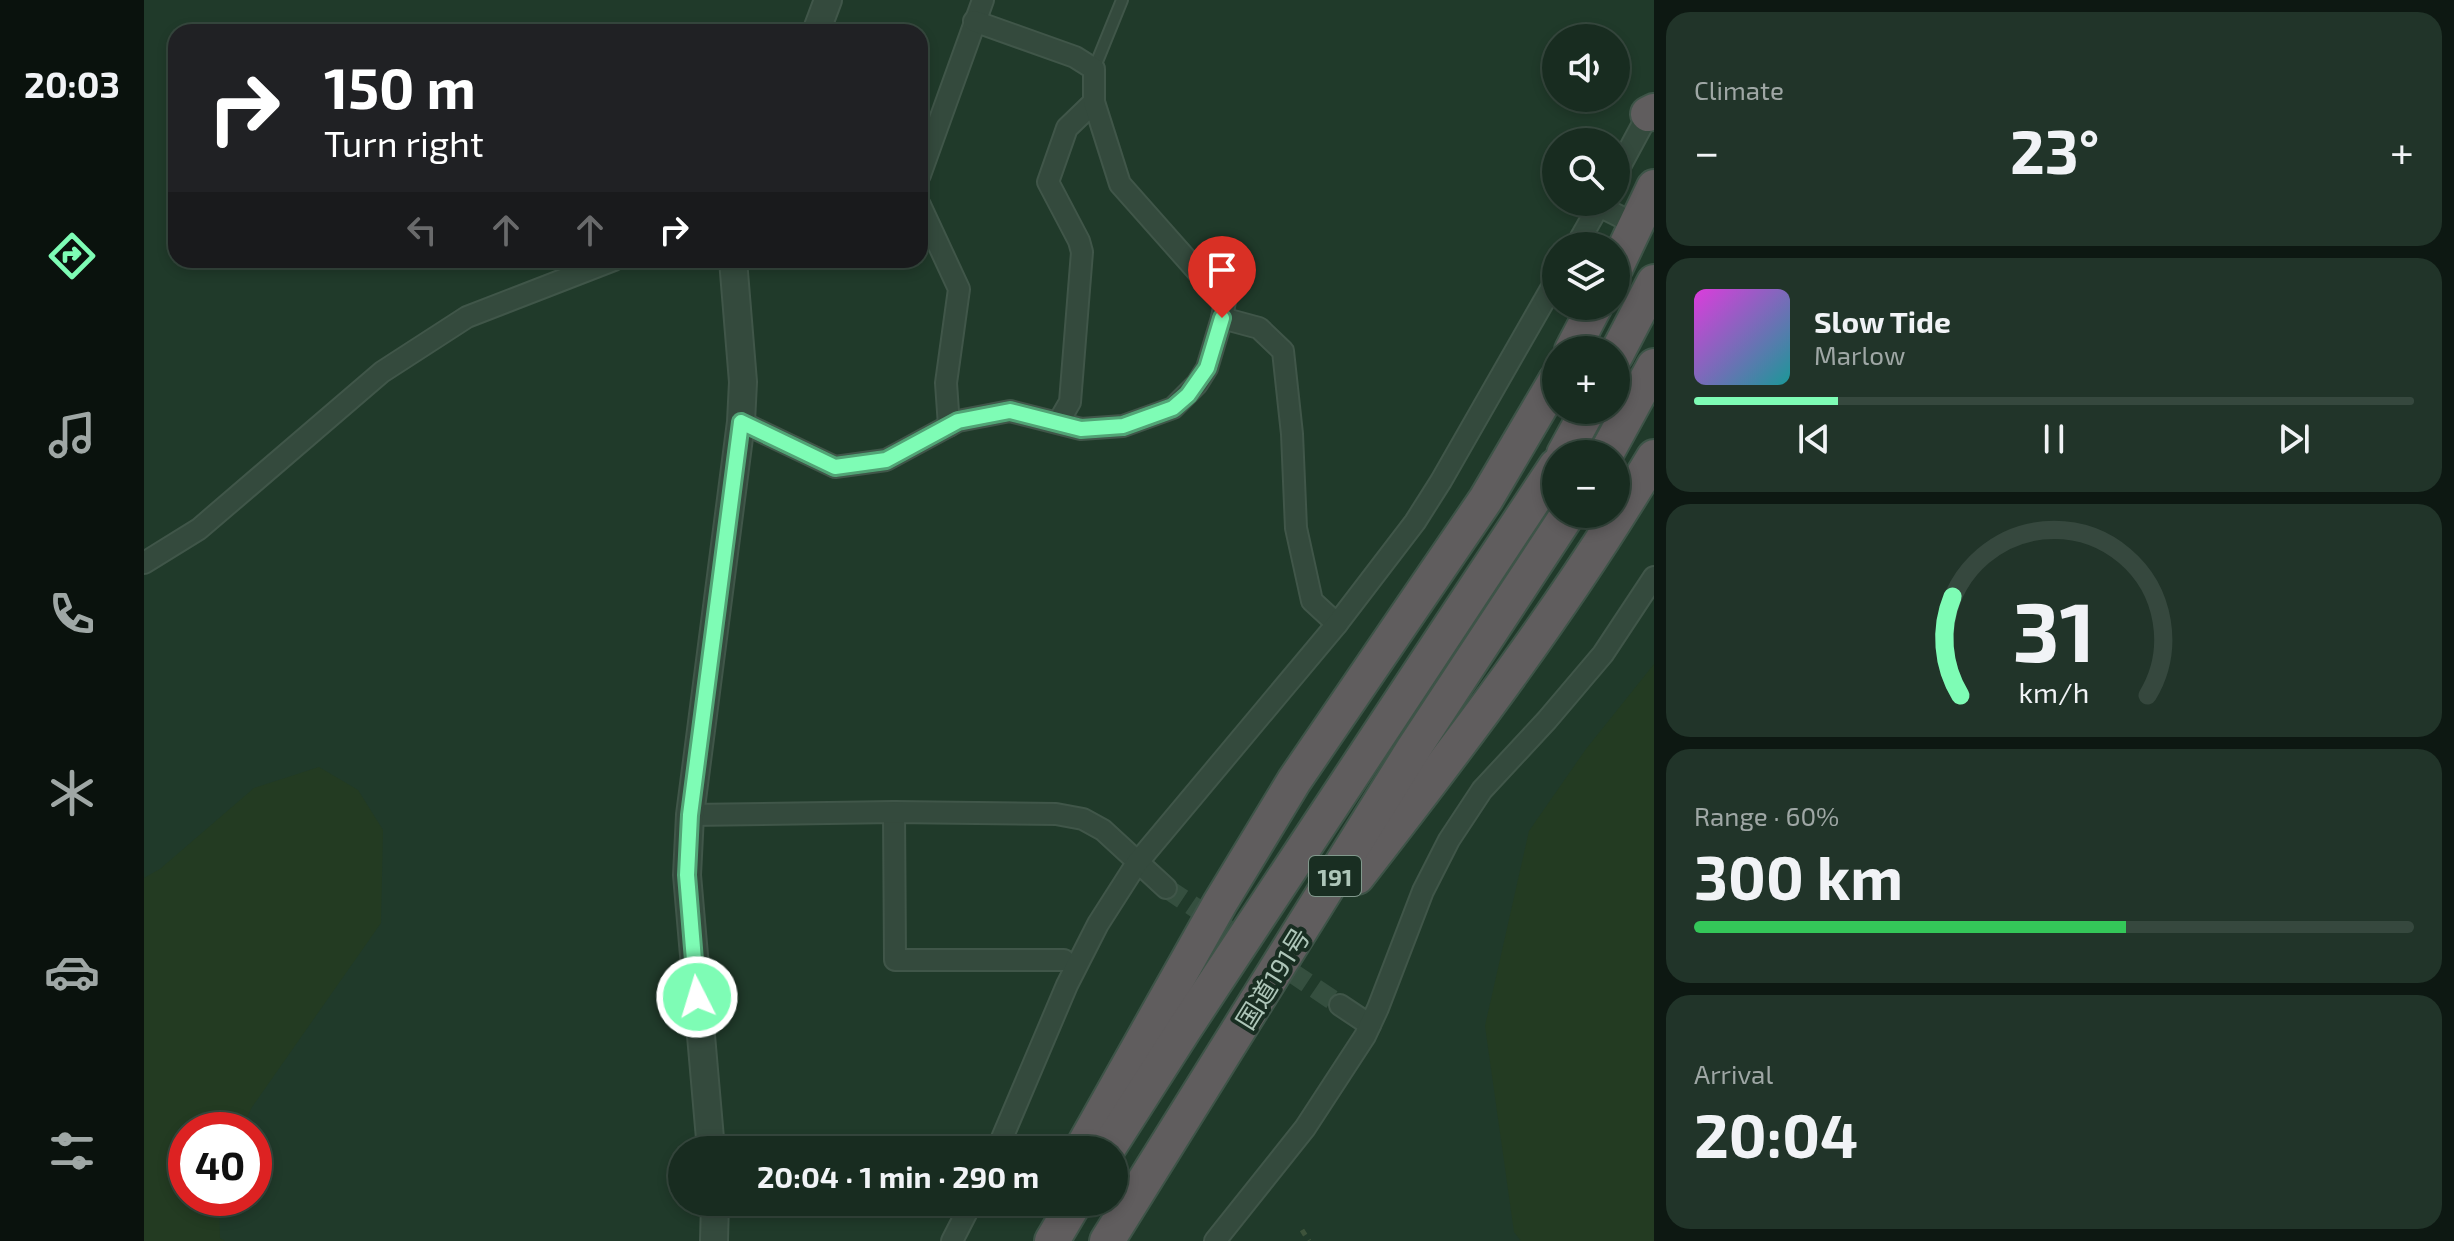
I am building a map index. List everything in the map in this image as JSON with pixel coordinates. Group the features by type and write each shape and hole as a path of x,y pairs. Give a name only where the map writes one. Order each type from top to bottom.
{"highway":[{"path":"1630,238 1654,187"},
{"path":"1626,336 1654,282"},
{"path":"1614,440 1654,366"},
{"path":"1089,1136 1213,916 1294,781 1486,499 1542,404"},
{"path":"1251,1014 1497,695 1569,591 1654,457"},
{"name":"国道191号","path":"1116,1136 1542,487"},
{"name":"国道191号","path":"1107,1241 1414,748 1559,528"},
{"path":"1031,1241 1045,1216"},
{"path":"1052,1241 1067,1216"}],"street":[{"path":"819,24 828,0"},
{"path":"928,152 983,0"},
{"path":"741,422 835,467 886,460 958,421 1010,411 1081,429 1134,423 1173,408 1188,395 1207,368 1225,301 1221,286 1198,272 1120,184 1094,102 1094,69 1075,57 974,21"},
{"path":"1059,421 1070,402 1082,252 1048,182 1067,128 1094,102"},
{"path":"1630,149 1652,109"},
{"path":"1621,216 1633,223"},
{"path":"928,222 959,289 946,383 949,426"},
{"path":"144,563 199,529 382,372 467,317 593,268"},
{"path":"710,1136 687,875 690,815 741,422 743,382 734,268"},
{"path":"1003,1136 1067,985 1098,924 1137,863 1378,573 1428,502 1542,304"},
{"path":"1222,318 1259,328 1283,351 1292,434 1296,528 1312,601 1337,624"},
{"path":"1215,1241 1305,1128 1346,1068 1370,1025 1423,891 1449,840 1482,790 1603,654 1654,577"},
{"path":"690,815 894,812 1056,814 1083,819 1103,830 1166,888"},
{"path":"894,812 895,960 1064,960"},
{"path":"1340,1005 1370,1025"},
{"path":"714,1241 715,1216"},
{"path":"952,1241 965,1216"}],"lane":[{"path":"1094,69 1122,0"}],"path":[{"path":"1302,1230 1309,1241"}],"green space":[{"path":"1654,664 1654,1241 1521,1241 1514,1232 1485,1026 1529,831 1586,749"},
{"path":"319,767 358,790 383,830 381,923 250,1112 168,1112 168,1216 219,1216 220,1238 225,1241 144,1241 144,878 160,869 254,788"}],"tunnel":[{"path":"1166,888 1340,1005"}],"route":[{"path":"697,997 687,875 690,815 741,422 835,467 886,460 958,421 1010,411 1081,429 1123,426 1173,408 1188,395 1207,368 1222,318"}]}
